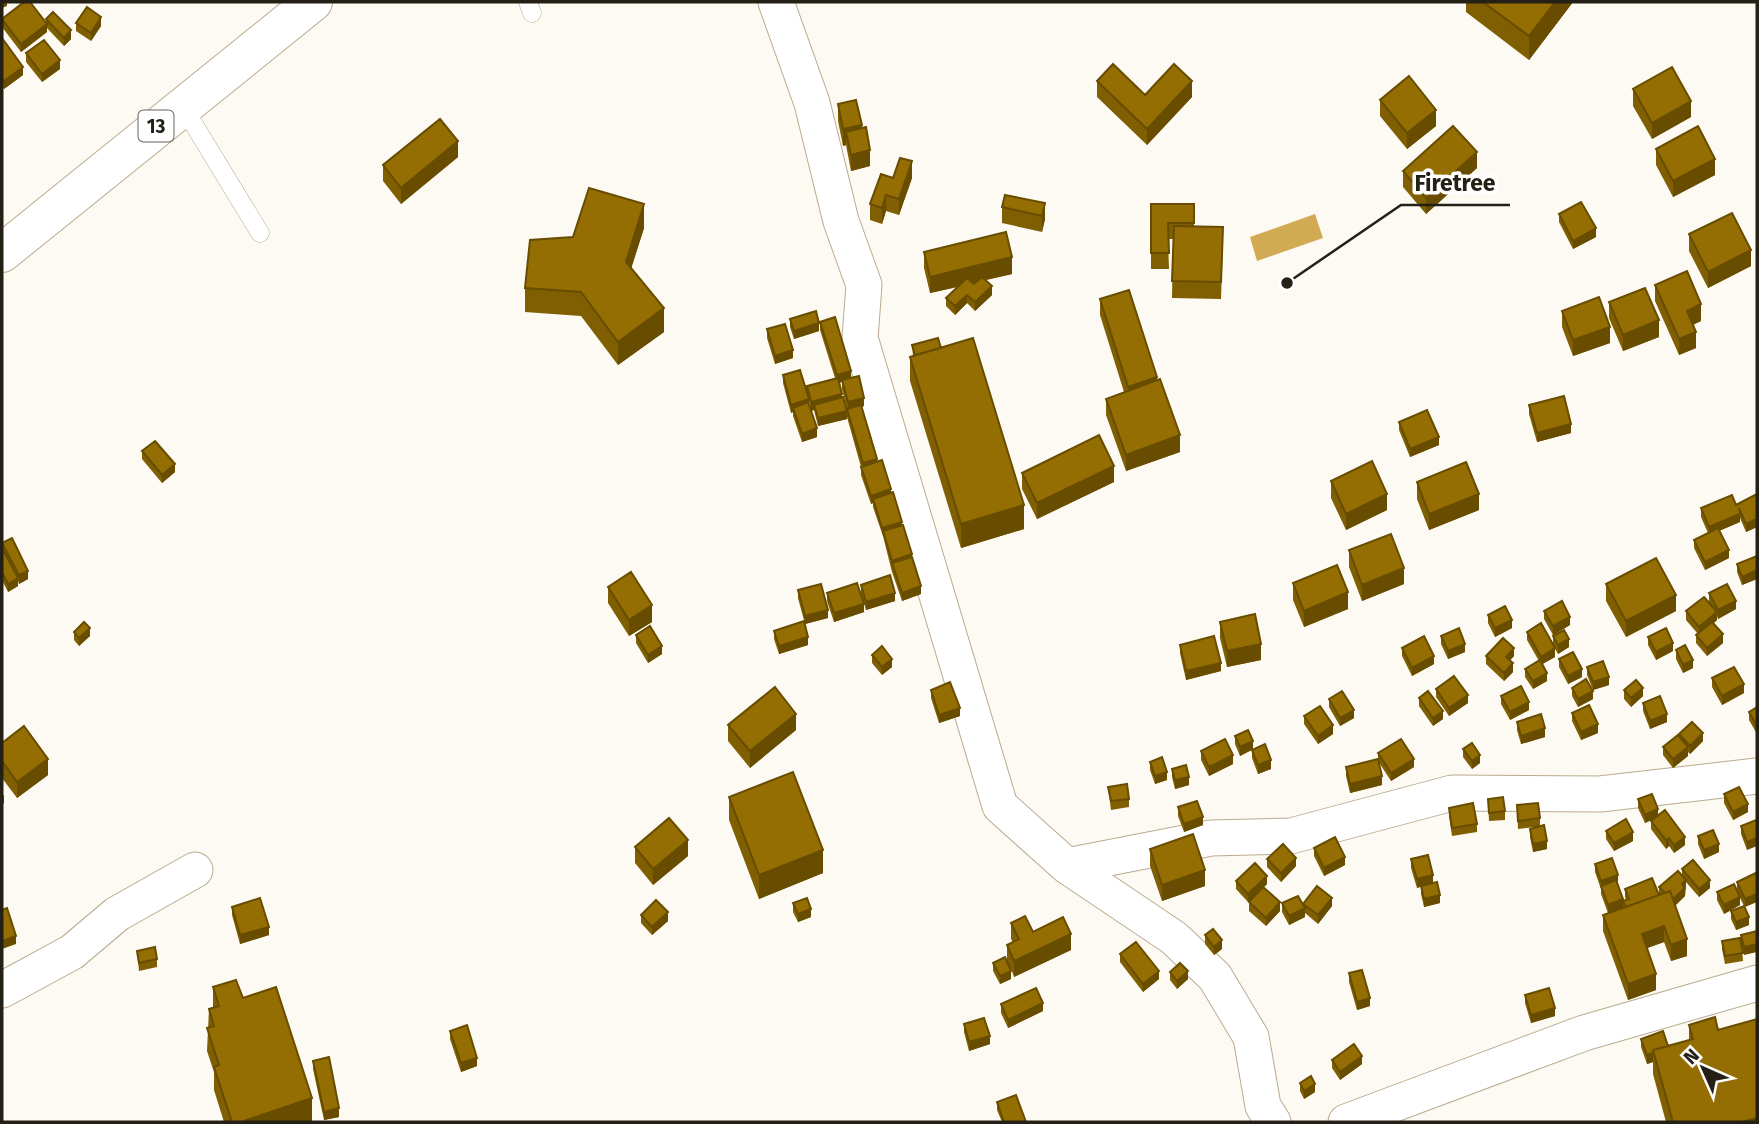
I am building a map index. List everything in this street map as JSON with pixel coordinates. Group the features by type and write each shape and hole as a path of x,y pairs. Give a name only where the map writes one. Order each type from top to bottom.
{"main road":[{"name":"13","path":"2,253 182,105 313,2"}],"street":[{"path":"776,2 812,103 841,221 864,285 860,338 1000,806 1067,866 1174,938 1215,977 1251,1037 1263,1106 1273,1122"},
{"path":"1067,866 1211,838 1291,836 1452,793 1600,794 1757,776"},
{"path":"2,990 72,952 117,914 195,870"},
{"path":"1346,1122 1584,1033 1757,983"}],"lane":[{"path":"182,105 260,233"}],"shaded area":[{"path":"1315,214 1323,238 1257,261 1250,237"}],"building":[{"path":"24,2 30,2 47,24 21,44 2,19"},
{"path":"1483,2 1555,2 1529,36"},
{"path":"87,7 101,17 91,33 76,23"},
{"path":"53,12 71,30 64,38 46,19"},
{"path":"2,38 23,67 4,81 2,78"},
{"path":"44,40 60,60 42,74 26,53"},
{"path":"1113,64 1145,95 1174,64 1192,81 1147,129 1097,81"},
{"path":"1672,67 1691,101 1652,123 1633,89"},
{"path":"1409,76 1436,110 1407,133 1380,100"},
{"path":"856,100 862,125 843,129 838,104"},
{"path":"440,119 458,141 401,188 383,165"},
{"path":"1453,126 1477,152 1426,198 1403,171"},
{"path":"1698,126 1715,159 1673,181 1656,149"},
{"path":"866,127 870,150 851,155 846,132"},
{"path":"900,158 912,161 899,199 886,195 882,208 870,204 881,174 893,178"},
{"path":"589,188 644,204 626,262 664,308 618,342 581,292 525,288 530,240 573,237"},
{"path":"1005,195 1045,203 1042,216 1002,207"},
{"path":"1581,202 1596,228 1573,241 1559,214"},
{"path":"1151,204 1194,204 1194,223 1168,223 1169,253 1151,253"},
{"path":"1732,213 1751,250 1708,272 1689,234"},
{"path":"1174,226 1223,227 1221,282 1172,281"},
{"path":"1006,232 1012,257 930,277 924,252"},
{"path":"1687,271 1701,304 1687,311 1696,332 1679,339 1655,285"},
{"path":"982,277 992,286 975,302 967,295 955,306 946,298 967,278 974,284"},
{"path":"1645,288 1659,320 1623,335 1609,302"},
{"path":"1129,290 1157,377 1128,387 1100,299"},
{"path":"1599,297 1610,327 1573,340 1562,311"},
{"path":"816,311 819,323 794,331 790,319"},
{"path":"835,317 851,371 837,375 820,322"},
{"path":"785,324 793,350 775,356 767,329"},
{"path":"938,338 941,348 915,355 912,345"},
{"path":"973,338 1024,505 961,524 910,357"},
{"path":"800,370 809,399 791,405 783,375"},
{"path":"859,376 864,398 848,402 842,380"},
{"path":"838,378 842,394 811,402 807,386"},
{"path":"1160,379 1180,435 1126,455 1106,399"},
{"path":"1564,396 1571,424 1537,433 1529,405"},
{"path":"843,397 847,411 818,418 814,405"},
{"path":"808,402 817,428 802,434 793,408"},
{"path":"861,405 877,459 863,463 847,409"},
{"path":"1427,410 1439,437 1410,449 1399,422"},
{"path":"1099,435 1114,466 1037,503 1022,473"},
{"path":"155,441 175,464 162,475 142,451"},
{"path":"882,460 891,489 871,496 861,467"},
{"path":"1372,461 1387,494 1346,514 1331,481"},
{"path":"1466,462 1479,494 1429,514 1417,482"},
{"path":"893,492 902,522 882,528 873,499"},
{"path":"1757,494 1757,519 1746,524 1739,508 1740,514 1709,527 1701,508 1732,495 1736,505"},
{"path":"903,525 912,554 892,561 883,531"},
{"path":"1718,528 1729,550 1705,562 1694,540"},
{"path":"1391,534 1404,568 1362,585 1349,550"},
{"path":"12,538 28,571 19,575 2,543"},
{"path":"2,548 18,578 8,584 2,572"},
{"path":"1757,556 1757,570 1742,577 1737,564"},
{"path":"912,557 921,586 902,593 892,563"},
{"path":"1656,558 1676,595 1626,621 1606,584"},
{"path":"1337,565 1348,592 1304,611 1293,583"},
{"path":"631,572 652,605 629,620 608,587"},
{"path":"890,575 895,593 866,602 861,585"},
{"path":"857,583 864,604 834,613 827,593"},
{"path":"821,584 828,610 805,616 798,590"},
{"path":"1727,584 1736,601 1718,610 1709,593"},
{"path":"1704,597 1717,612 1699,627 1686,611"},
{"path":"1562,601 1570,617 1553,626 1544,611"},
{"path":"1505,606 1512,620 1495,628 1488,615"},
{"path":"1255,614 1261,644 1227,651 1220,622"},
{"path":"804,621 808,637 779,646 774,631"},
{"path":"84,622 90,628 79,638 74,632"},
{"path":"1712,622 1723,634 1707,648 1696,635"},
{"path":"1541,623 1555,648 1541,657 1527,632"},
{"path":"650,626 662,646 648,655 636,635"},
{"path":"1459,628 1465,644 1448,651 1441,636"},
{"path":"1666,628 1673,643 1656,652 1648,637"},
{"path":"1564,630 1569,639 1558,645 1553,636"},
{"path":"1214,636 1221,663 1186,671 1180,645"},
{"path":"1424,636 1434,656 1412,668 1402,648"},
{"path":"1503,638 1514,648 1506,657 1513,663 1504,673 1486,656"},
{"path":"1685,645 1693,660 1683,665 1676,650"},
{"path":"882,646 892,659 882,667 872,655"},
{"path":"1573,652 1582,669 1568,676 1559,659"},
{"path":"1540,660 1547,673 1533,681 1525,669"},
{"path":"1603,661 1609,677 1593,682 1587,667"},
{"path":"1734,667 1744,684 1722,696 1712,678"},
{"path":"1454,676 1468,695 1449,708 1436,689"},
{"path":"1586,679 1593,691 1578,699 1572,688"},
{"path":"1636,680 1643,688 1631,698 1624,690"},
{"path":"950,682 960,708 939,715 931,690"},
{"path":"1521,686 1529,702 1510,712 1501,696"},
{"path":"775,687 796,714 750,751 728,725"},
{"path":"1342,691 1354,710 1340,718 1329,699"},
{"path":"1428,691 1443,711 1433,718 1419,698"},
{"path":"1660,696 1667,714 1650,721 1643,703"},
{"path":"1589,705 1598,724 1581,732 1572,713"},
{"path":"1320,706 1333,725 1318,736 1304,716"},
{"path":"1757,707 1757,726 1749,712"},
{"path":"1541,714 1545,728 1521,736 1517,722"},
{"path":"1692,722 1703,733 1690,746 1679,734"},
{"path":"24,726 48,759 17,782 2,761 2,743"},
{"path":"1248,730 1253,741 1240,747 1235,736"},
{"path":"1678,735 1688,747 1673,759 1663,747"},
{"path":"1225,739 1233,755 1209,767 1201,751"},
{"path":"1401,739 1414,759 1391,773 1378,753"},
{"path":"1472,743 1480,755 1472,761 1463,749"},
{"path":"1265,744 1271,760 1258,765 1252,750"},
{"path":"1162,757 1167,772 1155,776 1150,762"},
{"path":"1378,759 1382,776 1350,784 1346,767"},
{"path":"1186,765 1189,777 1175,780 1172,769"},
{"path":"793,772 823,850 759,875 729,797"},
{"path":"1127,784 1129,799 1111,801 1108,787"},
{"path":"1739,787 1748,804 1733,812 1724,794"},
{"path":"1652,794 1658,809 1645,815 1638,799"},
{"path":"1503,797 1505,811 1489,813 1488,799"},
{"path":"1197,801 1203,817 1184,824 1178,807"},
{"path":"1473,803 1477,824 1452,828 1449,808"},
{"path":"1538,803 1540,818 1518,821 1517,805"},
{"path":"1665,810 1685,837 1674,845 1669,838 1666,840 1651,821"},
{"path":"669,818 688,840 653,869 635,847"},
{"path":"1626,819 1633,832 1614,843 1606,831"},
{"path":"1756,820 1757,838 1747,842 1741,826"},
{"path":"1544,825 1547,841 1533,844 1530,829"},
{"path":"1713,830 1719,844 1704,850 1698,836"},
{"path":"1193,834 1205,870 1162,885 1150,849"},
{"path":"1335,837 1345,857 1324,868 1314,848"},
{"path":"1283,844 1296,858 1281,873 1267,859"},
{"path":"1428,855 1433,875 1417,879 1411,859"},
{"path":"1612,858 1618,875 1601,881 1595,864"},
{"path":"1693,860 1710,880 1699,889 1682,869"},
{"path":"1255,863 1267,876 1248,894 1236,881"},
{"path":"1678,871 1686,880 1682,884 1685,888 1673,899 1670,891 1665,893 1659,887"},
{"path":"1756,873 1757,894 1745,899 1737,882"},
{"path":"1652,878 1659,895 1626,907 1623,901 1629,899 1625,889"},
{"path":"1616,880 1623,899 1608,905 1601,886"},
{"path":"1437,882 1440,895 1424,899 1421,886"},
{"path":"1734,884 1740,897 1724,905 1717,892"},
{"path":"1317,886 1332,898 1318,915 1303,904"},
{"path":"1263,887 1280,902 1266,918 1249,902"},
{"path":"1670,891 1687,939 1671,945 1664,926 1642,934 1656,974 1628,984 1603,915"},
{"path":"1298,896 1305,908 1289,916 1282,903"},
{"path":"260,898 269,927 240,935 232,907"},
{"path":"807,898 811,909 798,914 793,903"},
{"path":"656,900 668,912 652,927 641,915"},
{"path":"1744,906 1749,917 1736,922 1731,911"},
{"path":"7,908 16,936 2,941 2,910"},
{"path":"1025,916 1033,932 1063,917 1071,934 1014,961 1007,945 1019,939 1011,923"},
{"path":"1213,929 1222,940 1214,947 1205,935"},
{"path":"1757,931 1757,944 1744,947 1741,935"},
{"path":"1740,938 1743,953 1725,956 1722,941"},
{"path":"1136,942 1159,971 1143,984 1120,954"},
{"path":"155,947 157,959 139,963 137,951"},
{"path":"1005,957 1011,971 1000,976 993,963"},
{"path":"1180,963 1188,971 1177,981 1170,972"},
{"path":"1362,970 1370,998 1357,1002 1349,973"},
{"path":"236,980 243,998 276,987 312,1098 241,1122 232,1122 214,1067 219,1065 207,1028 214,1026 209,1009 219,1006 213,987"},
{"path":"1036,988 1043,1003 1008,1020 1001,1004"},
{"path":"1549,988 1555,1008 1531,1015 1525,995"},
{"path":"1715,1017 1718,1030 1757,1019 1757,1118 1741,1122 1673,1122 1653,1050 1693,1039 1689,1025"},
{"path":"984,1018 990,1036 969,1042 964,1024"},
{"path":"467,1025 477,1058 461,1063 450,1031"},
{"path":"1663,1031 1668,1046 1653,1050 1653,1053 1647,1055 1641,1039"},
{"path":"1354,1044 1362,1056 1340,1072 1332,1060"},
{"path":"329,1057 339,1108 324,1112 313,1061"},
{"path":"1311,1076 1315,1084 1304,1091 1300,1083"},
{"path":"1016,1095 1026,1122 1004,1122 997,1102"}],"place":[{"name":"Firetree","path":"1287,283"}]}
